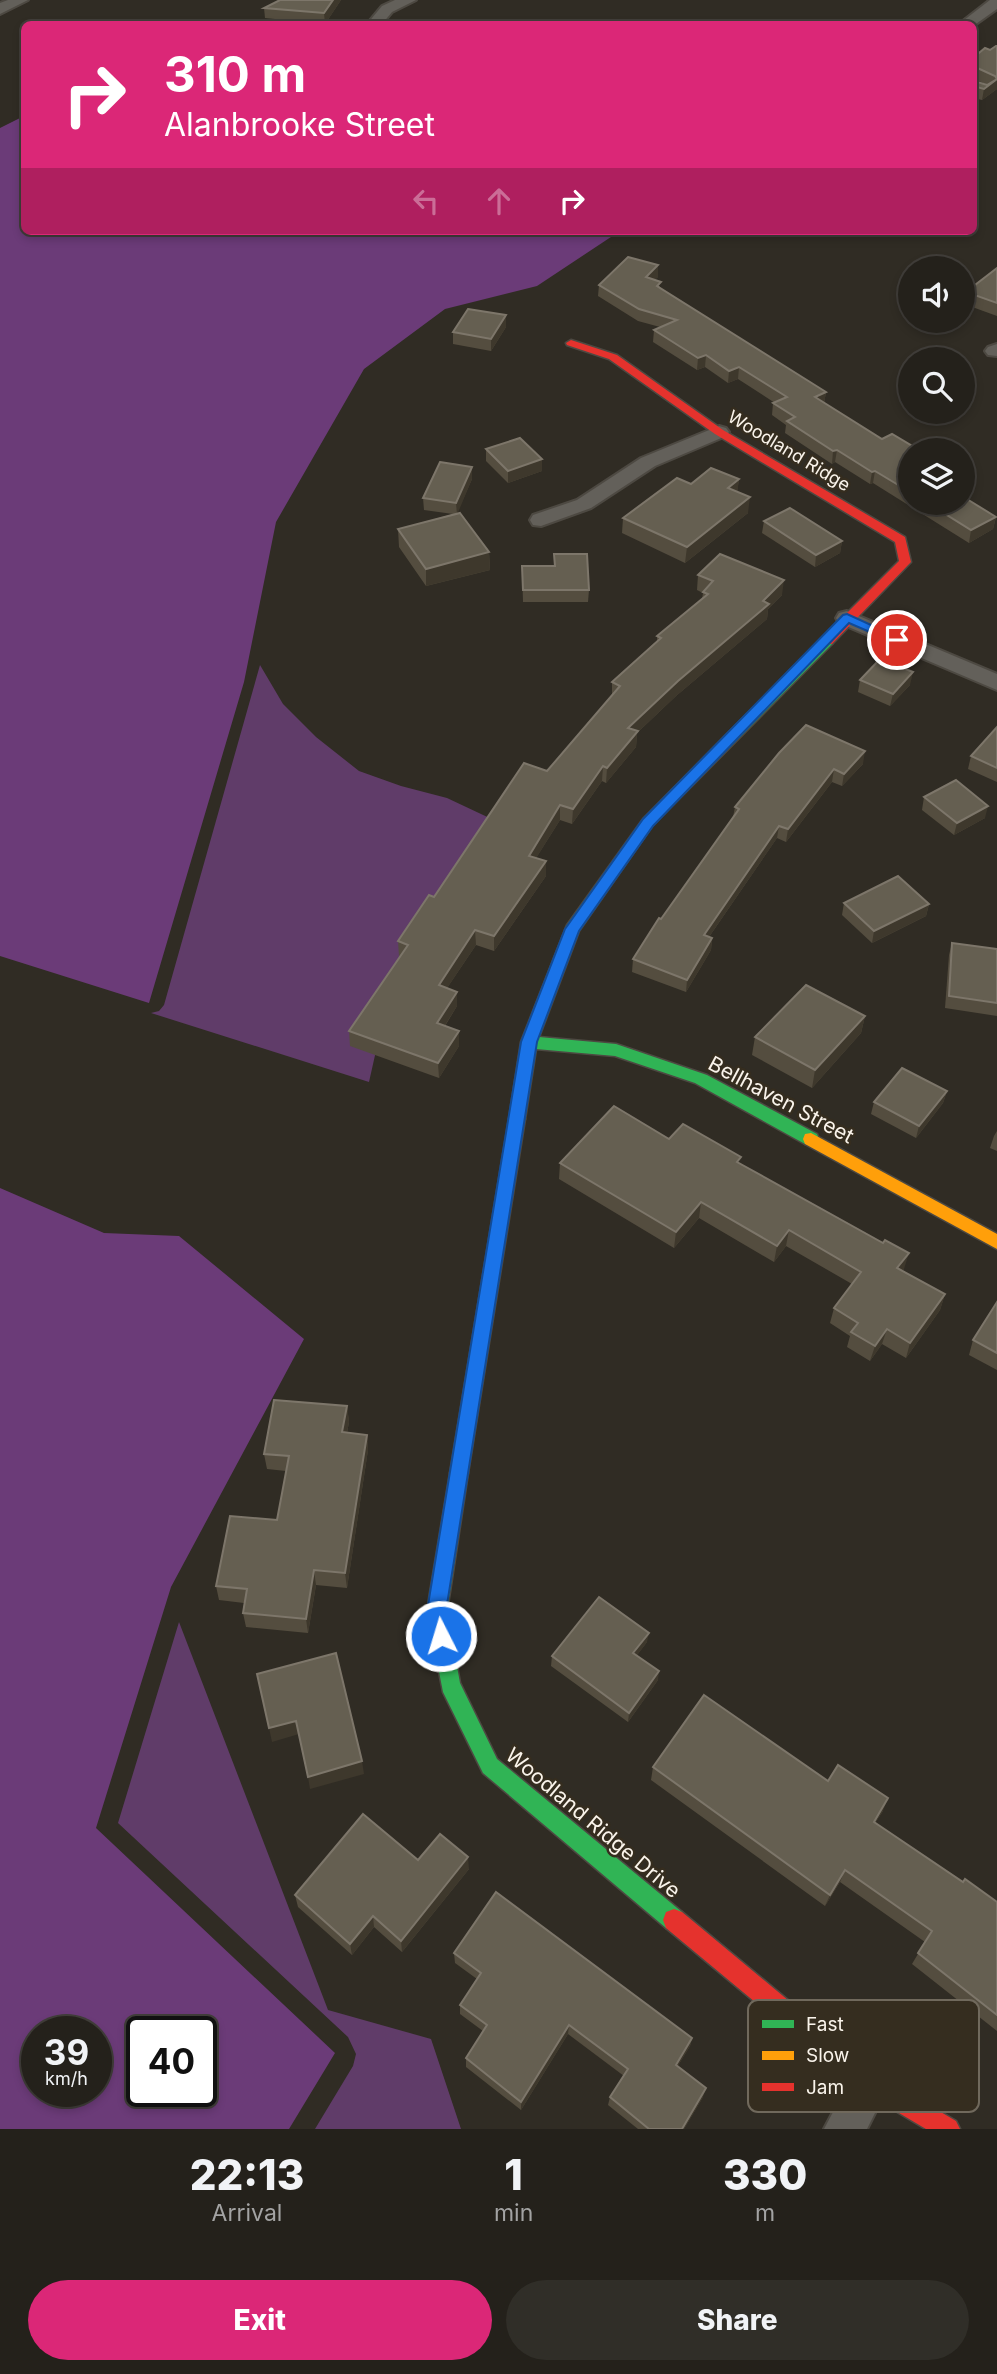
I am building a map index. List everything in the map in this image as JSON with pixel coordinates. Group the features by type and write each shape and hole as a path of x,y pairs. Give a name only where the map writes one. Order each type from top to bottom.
{"street":[{"path":"0,9 20,0"},
{"path":"377,21 387,9 408,0"},
{"path":"970,21 997,2"},
{"name":"Woodland Ridge","path":"571,343 614,357 719,432 901,540 905,562 847,618"},
{"path":"541,520 584,504 648,461 719,432"},
{"path":"847,618 997,683"},
{"name":"Woodland Ridge Drive","path":"771,2000 490,1766 450,1685 437,1611 529,1042 572,929 648,822 847,618"},
{"name":"Bellhaven Street","path":"529,1042 616,1050 701,1079 997,1242"},
{"path":"844,2129 854,2112"},
{"name":"Woodland Ridge Drive","path":"919,2112 948,2129"}],"shaded area":[{"path":"21,118 21,235 614,235 537,286 445,309 364,369 276,522 244,682 149,1003 0,956 0,128"},
{"path":"260,665 283,704 316,737 359,771 447,798 498,822 389,993 369,1082 151,1013 159,1011 164,1005"},
{"path":"0,1188 104,1233 179,1236 304,1339 171,1587 96,1828 335,2053 289,2129 0,2129"},
{"path":"179,1622 328,2010 431,2039 461,2129 315,2129 353,2066 356,2054 348,2037 118,1823"}],"building":[{"path":"280,0 333,0 324,13 264,8"},
{"path":"997,46 997,79 977,68 977,55 985,48 990,50"},
{"path":"997,79 984,89 977,87 977,82 987,85"},
{"path":"628,257 658,265 646,277 661,282 657,286 826,392 815,397 882,439 892,434 899,438 898,485 837,450 833,451 787,421 795,417 773,403 787,397 739,367 729,371 706,355 698,358 654,330 677,320 639,309 599,285"},
{"path":"997,268 997,303 975,295 975,285"},
{"path":"468,309 506,315 491,339 453,332"},
{"path":"520,438 542,459 508,471 486,449"},
{"path":"440,462 472,467 456,503 423,498"},
{"path":"711,468 739,479 728,488 750,497 687,547 623,518 677,478 691,484"},
{"path":"975,504 996,517 971,530 947,515 975,515"},
{"path":"790,508 842,541 816,555 764,521"},
{"path":"460,513 489,552 426,569 398,529"},
{"path":"554,554 587,554 589,590 523,590 522,566 555,566"},
{"path":"720,554 784,580 763,601 769,604 678,681 628,728 638,731 607,768 603,766 573,809 560,805 529,856 546,861 494,936 475,930 439,985 457,992 437,1023 459,1031 438,1063 349,1031 408,945 398,941 429,895 434,897 524,763 547,771 620,686 612,682 661,638 657,636 708,594 703,592 713,581 698,575"},
{"path":"880,659 913,672 893,694 860,680"},
{"path":"806,725 865,751 844,774 834,769 788,829 779,826 704,935 712,938 687,980 633,959 659,918 661,919 739,809 735,807"},
{"path":"997,727 997,768 971,756"},
{"path":"956,780 988,806 957,823 924,797"},
{"path":"898,876 929,904 874,931 844,903"},
{"path":"952,943 997,949 997,1003 949,996"},
{"path":"806,985 865,1016 815,1070 755,1037"},
{"path":"902,1068 947,1091 919,1126 874,1102"},
{"path":"614,1106 669,1139 683,1124 741,1157 737,1162 883,1243 885,1240 909,1253 897,1268 945,1294 910,1343 887,1329 875,1346 851,1332 858,1323 834,1308 861,1272 789,1230 777,1246 701,1202 676,1232 560,1163"},
{"path":"997,1302 997,1353 973,1340"},
{"path":"274,1400 347,1406 342,1432 367,1435 345,1573 314,1570 306,1619 243,1613 247,1589 216,1586 230,1516 277,1520 289,1456 264,1454"},
{"path":"599,1597 649,1633 633,1653 659,1671 629,1713 552,1656"},
{"path":"336,1653 362,1761 308,1777 296,1721 269,1728 257,1674"},
{"path":"704,1695 828,1781 838,1765 888,1798 874,1822 997,1902 997,2015 918,1953 932,1931 845,1870 830,1895 653,1767"},
{"path":"363,1814 418,1860 440,1834 468,1857 401,1941 373,1916 350,1944 295,1895"},
{"path":"496,1892 692,2038 676,2065 706,2088 682,2129 649,2129 610,2097 628,2069 569,2025 521,2102 466,2058 487,2025 460,2005 481,1973 454,1953"}],"traffic: fast":[{"path":"517,1119 529,1042 572,929 648,822 827,641"},
{"path":"529,1042 616,1050 701,1079 811,1139"},
{"path":"459,1473 437,1611 450,1685 490,1766 674,1920"}],"traffic: slow":[{"path":"811,1139 997,1242"}],"traffic: jam":[{"path":"571,343 613,357 719,432 901,540 905,562 827,641"},
{"path":"459,1473 517,1119"},
{"path":"674,1920 770,2000"},
{"path":"919,2112 948,2129"}],"route":[{"path":"441,1636 437,1611 529,1042 572,929 648,822 847,618 897,640"}]}
